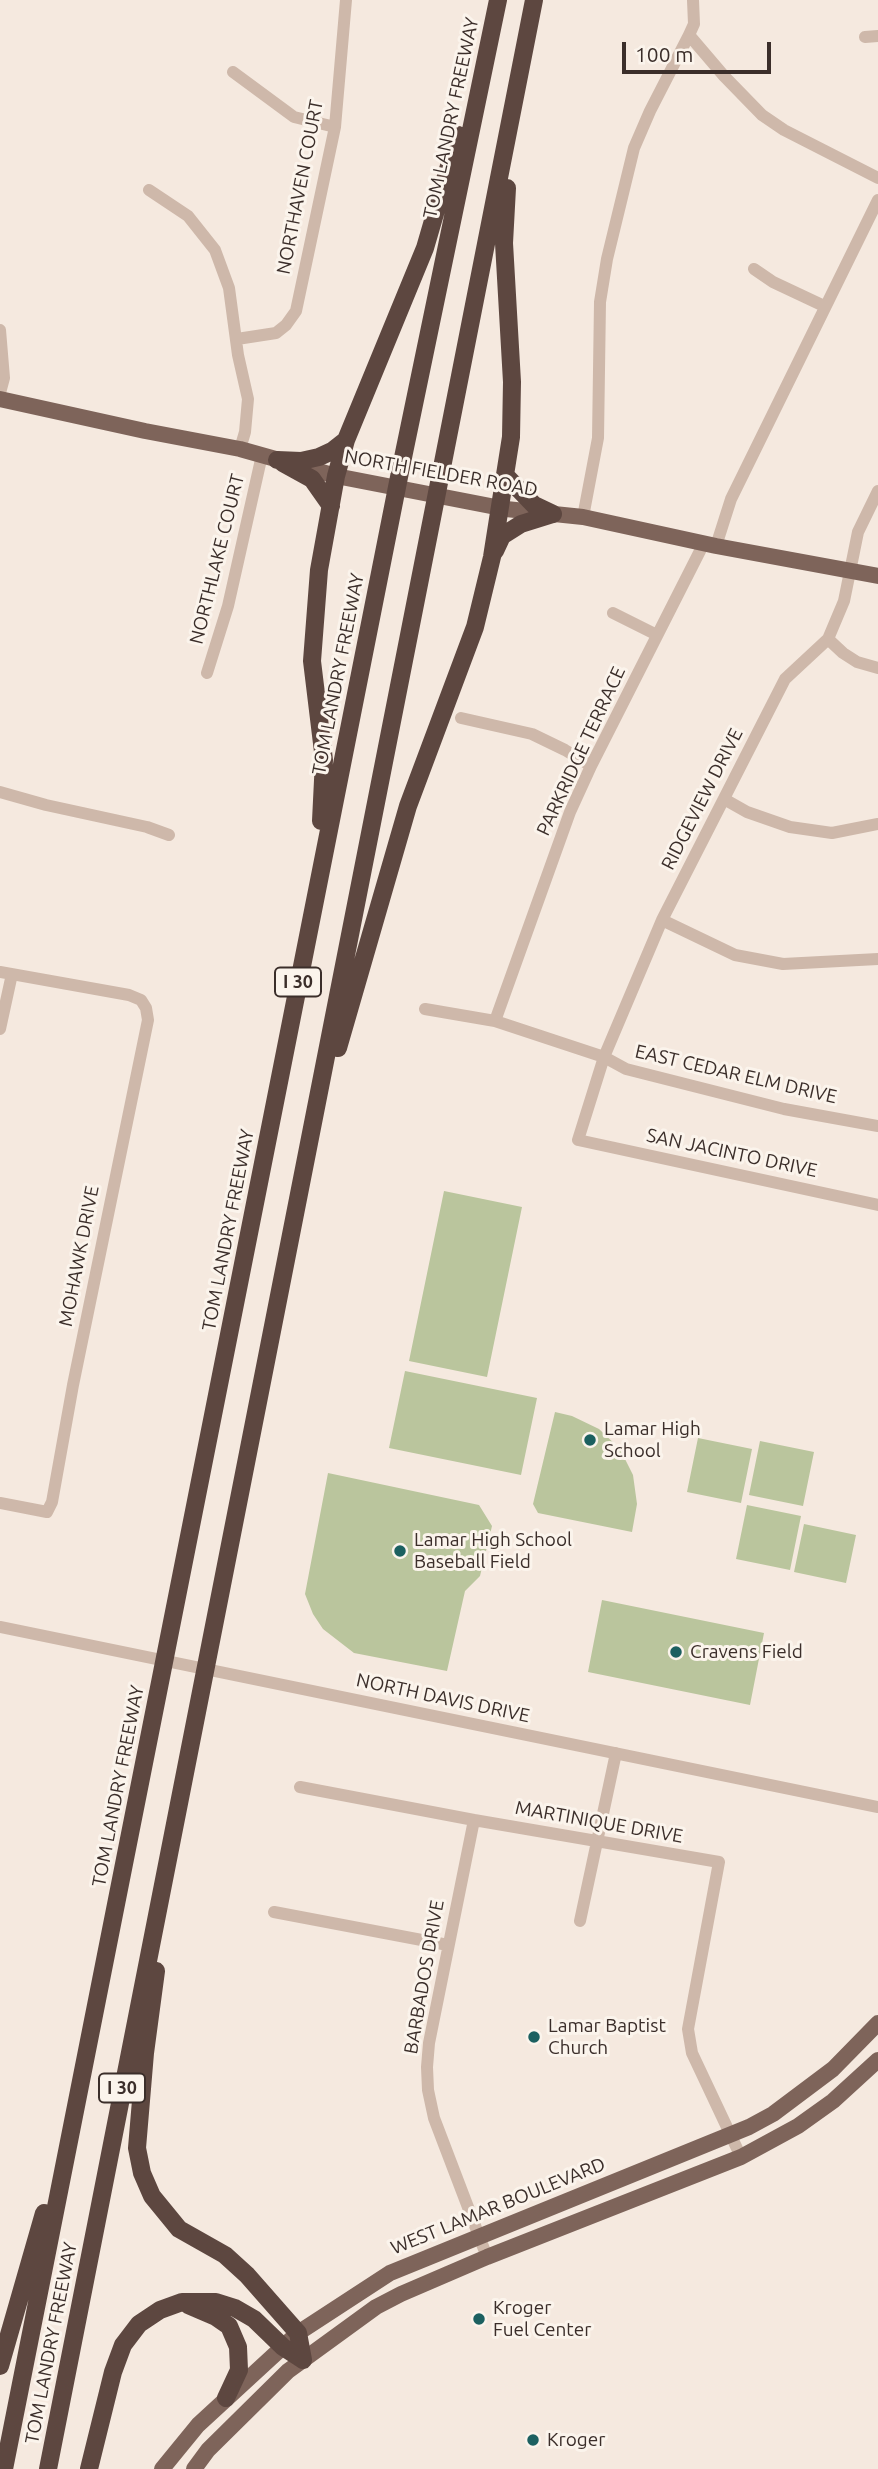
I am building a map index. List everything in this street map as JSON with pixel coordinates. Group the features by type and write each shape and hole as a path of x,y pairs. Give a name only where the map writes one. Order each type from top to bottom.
{"highway":[{"name":"TOM LANDRY FREEWAY","path":"4,2469 400,472 498,0"},
{"name":"TOM LANDRY FREEWAY","path":"48,2469 535,0"},
{"path":"300,1190 361,964 408,806 475,627 492,557 511,437 512,382 504,243 506,197 512,141 535,0"},
{"path":"296,997 320,827 324,760 312,661 319,570 337,476 346,440 425,248 490,38"},
{"path":"270,458 301,461 319,457 346,440"},
{"path":"270,458 312,479 331,506"},
{"path":"506,475 534,505 553,514"},
{"path":"492,557 502,536 521,524 553,514"},
{"path":"196,1726 145,2053 137,2148 142,2173 152,2196 179,2229 225,2255 247,2276 298,2333 303,2360"},
{"path":"0,2366 76,2105"},
{"path":"89,2469 113,2372 123,2345 139,2324 160,2310 182,2302 216,2302 235,2308 254,2319 283,2347 303,2360"},
{"path":"182,2302 216,2317 229,2326 238,2347 239,2371 226,2398"}],"main road":[{"name":"NORTH FIELDER ROAD","path":"0,399 240,449 337,476 501,508 583,517 878,576"},
{"name":"WEST LAMAR BOULEVARD","path":"162,2469 198,2425 298,2333 390,2273 731,2135 773,2114 833,2069 878,2023"},
{"path":"194,2469 208,2450 288,2371 376,2307 487,2257 741,2157 798,2126 833,2101 878,2060"}],"street":[{"name":"NORTHAVEN COURT","path":"237,339 276,333 286,326 296,311 335,127 346,0"},
{"path":"583,517 598,438 600,302 607,259 634,148 694,24 693,0"},
{"path":"689,36 762,115 784,130 878,178"},
{"path":"233,72 294,117 335,127"},
{"path":"149,190 188,216 215,250 229,288 238,355 248,399 245,432 240,449"},
{"name":"PARKRIDGE TERRACE","path":"495,1021 570,812 591,766 657,635 710,544 878,200"},
{"path":"754,269 773,282 824,306"},
{"path":"0,330 4,378 0,394"},
{"name":"NORTHLAKE COURT","path":"207,673 270,458"},
{"name":"RIDGEVIEW DRIVE","path":"578,1140 604,1057 662,920 785,679 828,639 844,601 858,532 878,491"},
{"path":"613,613 657,635"},
{"path":"828,639 857,662 878,668"},
{"path":"461,718 531,734 591,766"},
{"path":"0,792 147,827 169,835"},
{"path":"724,799 747,812 790,827 832,833 878,824"},
{"path":"662,920 735,955 783,964 878,959"},
{"path":"0,1029 6,973"},
{"name":"MOHAWK DRIVE","path":"0,1503 47,1512 52,1502 78,1358 148,1020 141,1000 129,995 6,973"},
{"name":"EAST CEDAR ELM DRIVE","path":"425,1009 495,1021 604,1057 626,1069 718,1093 784,1109 878,1126"},
{"name":"SAN JACINTO DRIVE","path":"578,1140 878,1205"},
{"name":"NORTH DAVIS DRIVE","path":"0,1627 878,1807"},
{"path":"580,1922 616,1753"},
{"name":"MARTINIQUE DRIVE","path":"300,1787 474,1820 719,1861 688,2029 692,2053 731,2135"},
{"name":"BARBADOS DRIVE","path":"474,1820 429,2043 428,2091 434,2119 487,2257"},
{"path":"274,1912 448,1945"},
{"path":"731,2135 741,2157"}],"green space":[{"path":"444,1191 522,1207 487,1377 409,1361"},
{"path":"405,1371 537,1398 521,1475 389,1448"},
{"path":"555,1412 572,1416 599,1429 620,1449 633,1475 637,1504 632,1532 538,1513 533,1504"},
{"path":"698,1438 752,1449 741,1503 687,1492"},
{"path":"760,1441 814,1452 803,1506 749,1495"},
{"name":"Lamar High School Baseball Field","path":"328,1473 479,1505 492,1526 480,1576 465,1591 447,1671 354,1653 323,1629 313,1614 305,1594"},
{"path":"747,1505 801,1516 790,1570 736,1559"},
{"path":"804,1524 856,1535 846,1583 794,1572"},
{"name":"Cravens Field","path":"602,1600 764,1633 750,1705 588,1672"}],"place":[{"name":"Lamar High School","path":"590,1440"},
{"name":"Lamar High School Baseball Field","path":"400,1551"},
{"name":"Cravens Field","path":"676,1652"},
{"name":"Lamar Baptist Church","path":"534,2037"},
{"name":"Kroger Fuel Center","path":"479,2319"},
{"name":"Kroger","path":"533,2440"}]}
